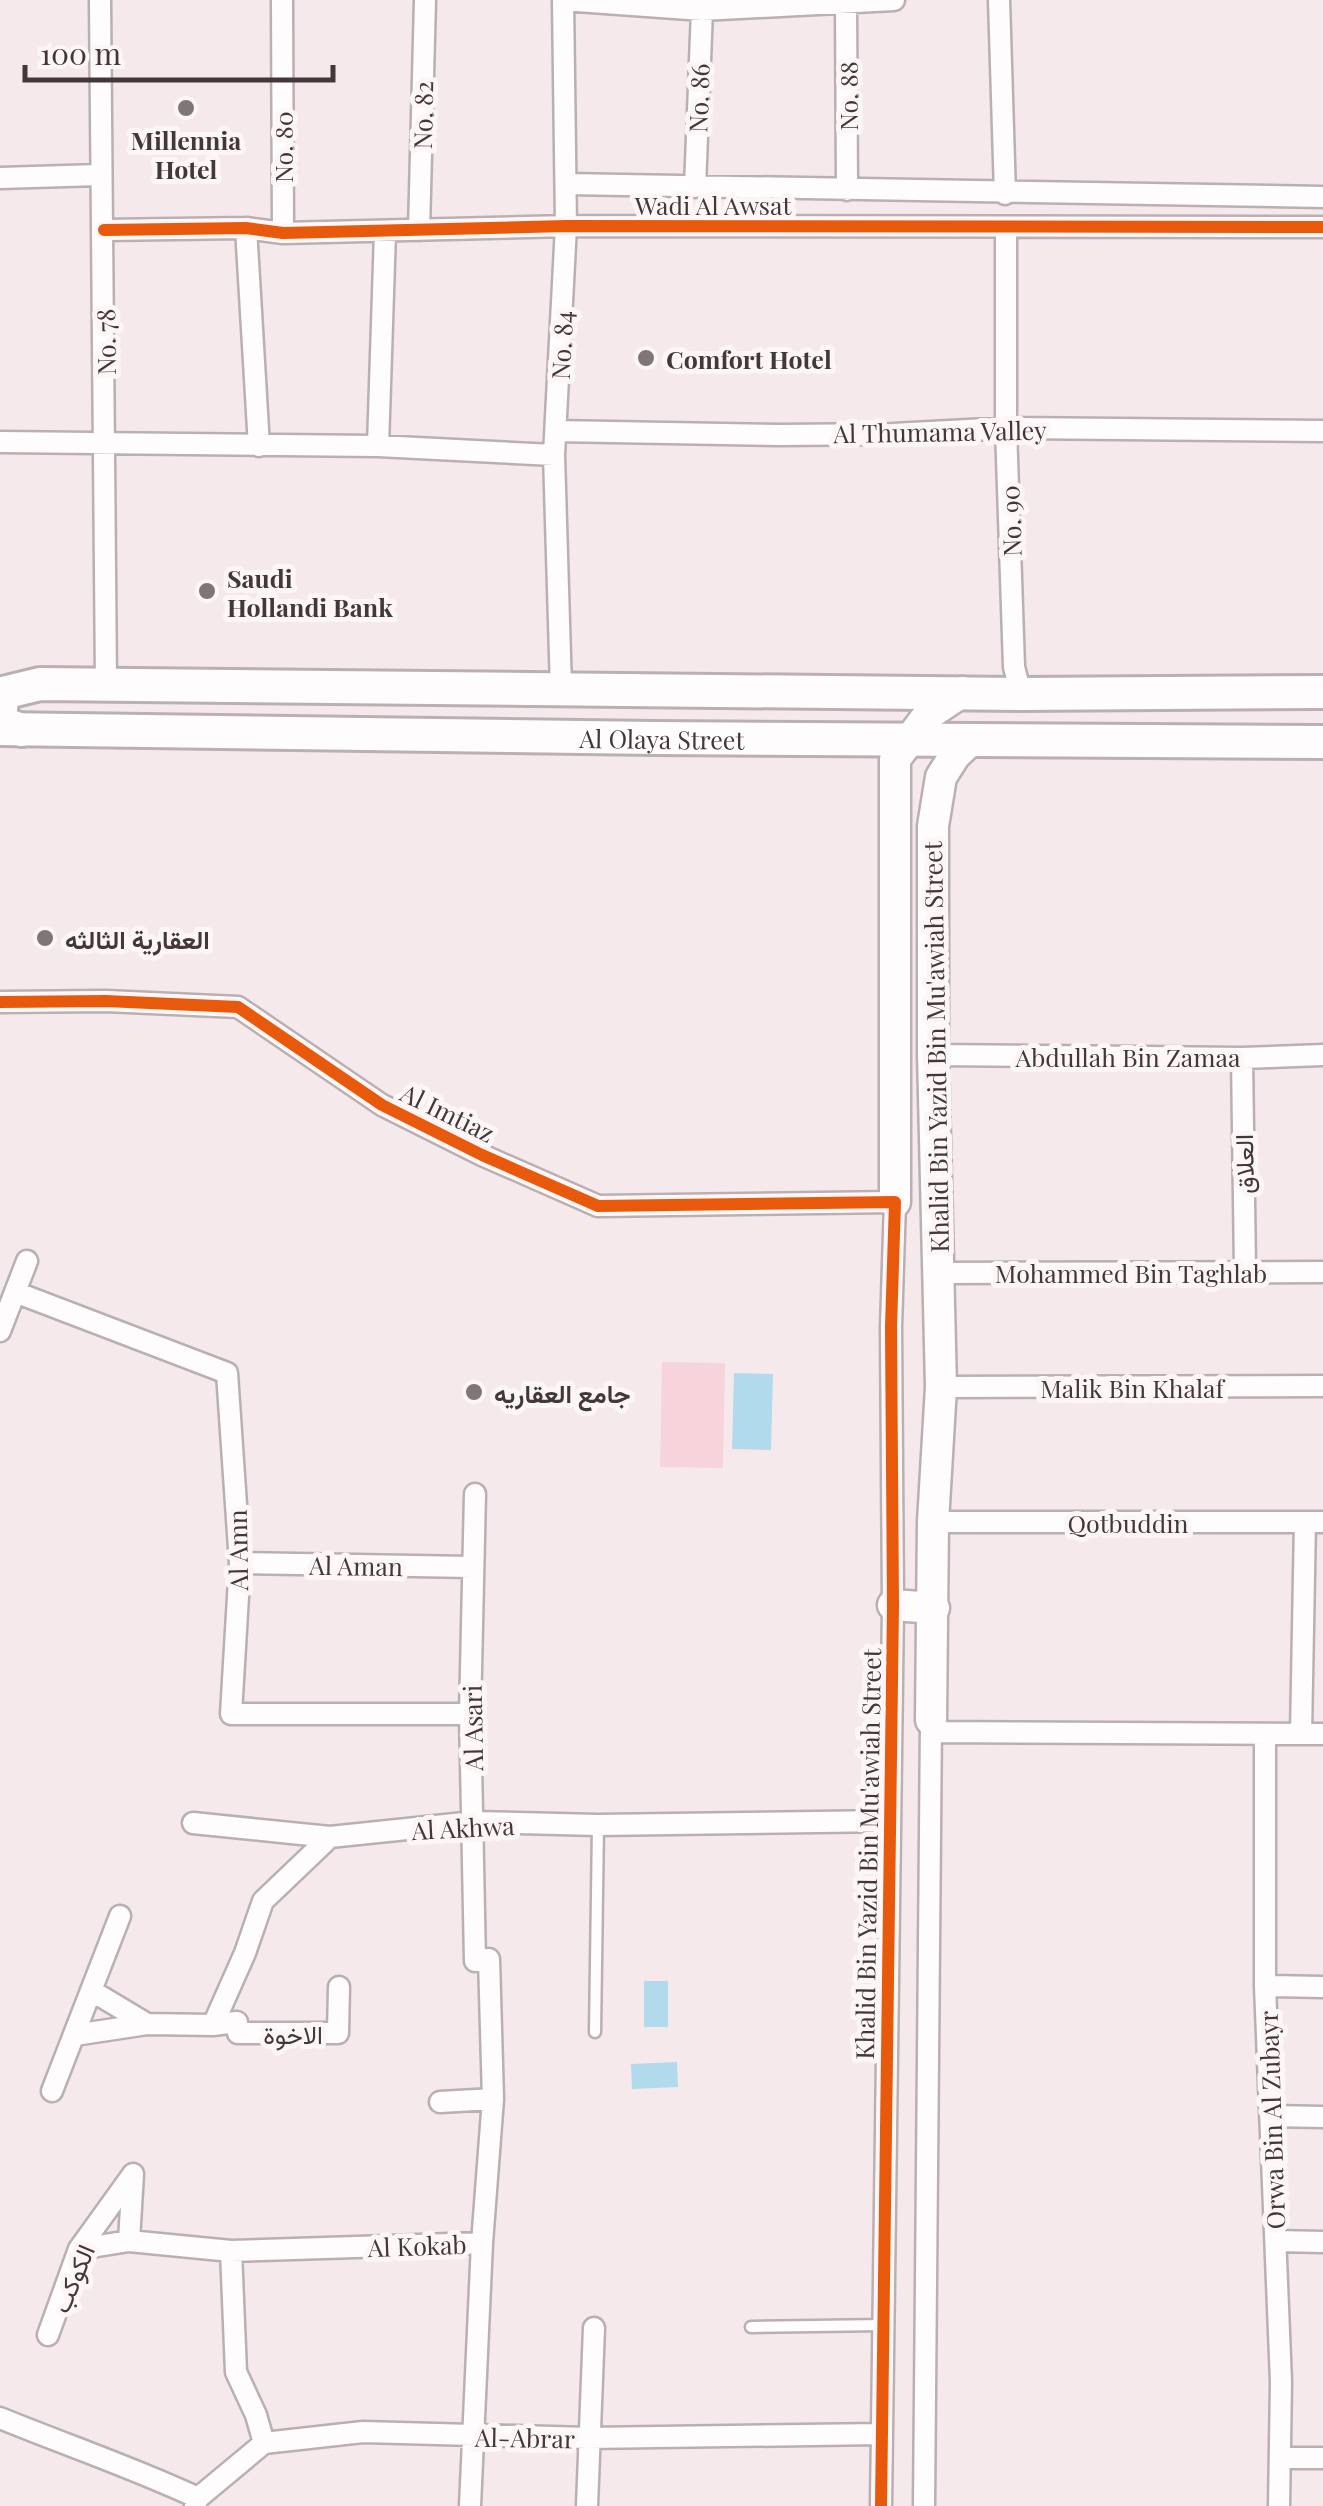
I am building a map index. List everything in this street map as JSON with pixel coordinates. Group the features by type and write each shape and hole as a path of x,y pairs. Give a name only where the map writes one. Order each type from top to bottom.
{"main road":[{"name":"Al Olaya Street","path":"0,683 1021,694 1323,692"},
{"name":"Al Olaya Street","path":"40,684 3,693 0,717 9,728 1323,742"},
{"path":"908,739 929,714 962,692"},
{"name":"Khalid Bin Yazid Bin Mu'awiah Street","path":"896,1202 895,759 908,739"},
{"name":"Khalid Bin Yazid Bin Mu'awiah Street","path":"931,1726 933,1522 941,1387 933,826 942,777 955,755 972,740"},
{"path":"894,824 914,815 933,826"},
{"path":"893,1605 934,1608"}],"street":[{"name":"No. 78","path":"100,0 106,683"},
{"name":"No. 80","path":"282,0 282,233"},
{"name":"No. 82","path":"419,230 424,0"},
{"path":"563,0 702,10 894,0"},
{"name":"No. 84","path":"561,689 554,455 567,184 563,0"},
{"path":"999,0 1004,194"},
{"name":"No. 88","path":"846,3 847,190"},
{"name":"No. 86","path":"695,186 702,10"},
{"path":"0,178 99,175"},
{"name":"Wadi Al Awsat","path":"567,184 1323,197"},
{"name":"Wadi Al Awsat","path":"104,230 246,228 282,233 566,226 1323,227"},
{"name":"No. 90","path":"1006,227 1006,428 1014,667 1021,694"},
{"path":"246,228 259,446"},
{"path":"378,446 385,232"},
{"name":"Al Thumama Valley","path":"556,431 893,434 1006,428 1323,431"},
{"path":"0,442 378,446 554,455"},
{"name":"Al Imtiaz","path":"0,1002 106,1001 238,1007 382,1105 598,1206 896,1202"},
{"name":"Abdullah Bin Zamaa","path":"934,1055 1323,1055"},
{"name":"العلاق","path":"1242,1058 1245,1270"},
{"name":"Khalid Bin Yazid Bin Mu'awiah Street","path":"881,2506 893,1605 891,1327 896,1202"},
{"path":"0,1330 27,1261"},
{"name":"Mohammed Bin Taghlab","path":"938,1273 1323,1272"},
{"name":"Al Amn","path":"15,1292 228,1373 240,1563 231,1714 470,1714"},
{"name":"Malik Bin Khalaf","path":"941,1387 1323,1386"},
{"name":"Al Asari","path":"474,1494 470,1714 475,1961 489,1959 492,2099"},
{"name":"Qotbuddin","path":"933,1522 1314,1522"},
{"path":"1301,1734 1314,1522"},
{"name":"Al Aman","path":"240,1563 472,1567"},
{"path":"931,1726 1323,1734"},
{"name":"Khalid Bin Yazid Bin Mu'awiah Street","path":"924,2506 931,1726"},
{"name":"Orwa Bin Al Zubayr","path":"1265,1734 1265,1986 1276,2241 1279,2506"},
{"name":"Al Akhwa","path":"193,1823 330,1838 474,1822 598,1825 888,1821"},
{"path":"75,2035 147,2024 213,2024 263,1901 330,1838"},
{"path":"52,2091 120,1916"},
{"path":"1265,1986 1323,1987"},
{"name":"الاخوة","path":"213,2024 237,2022 238,2033 338,2034 339,1987"},
{"path":"92,1991 147,2024"},
{"path":"222,2004 237,2022"},
{"path":"440,2102 492,2099"},
{"name":"Al Kokab","path":"79,2249 129,2241 231,2251 482,2243 492,2099"},
{"path":"1272,2116 1323,2117"},
{"name":"الكوكب","path":"48,2335 79,2249 133,2174 129,2241"},
{"path":"1276,2241 1323,2242"},
{"path":"470,2506 482,2243"},
{"path":"0,2418 142,2472 197,2502 264,2443 236,2372 231,2251"},
{"path":"586,2506 594,2328"},
{"name":"Al-Abrar","path":"264,2443 363,2432 588,2438 881,2434"},
{"path":"1280,2458 1323,2458"}],"lane":[{"path":"596,2032 598,1825"},
{"path":"751,2327 883,2325"}],"shaded area":[{"path":"662,1362 725,1363 723,1468 660,1467"}],"water":[{"path":"734,1373 773,1374 771,1450 732,1449"},
{"path":"644,1981 668,1981 668,2027 644,2027"},
{"path":"677,2062 678,2087 632,2089 631,2064"}],"cycle path":[{"path":"104,230 246,228 283,233 566,226 1323,227"},
{"path":"0,1002 106,1001 238,1007 382,1105 598,1206 895,1202 881,2506"}],"place":[{"name":"Millennia Hotel","path":"186,108"},
{"name":"Comfort Hotel","path":"646,358"},
{"name":"Saudi Hollandi Bank","path":"207,591"},
{"name":"العقارية الثالثه","path":"45,938"},
{"name":"جامع العقاريه","path":"474,1392"}]}
